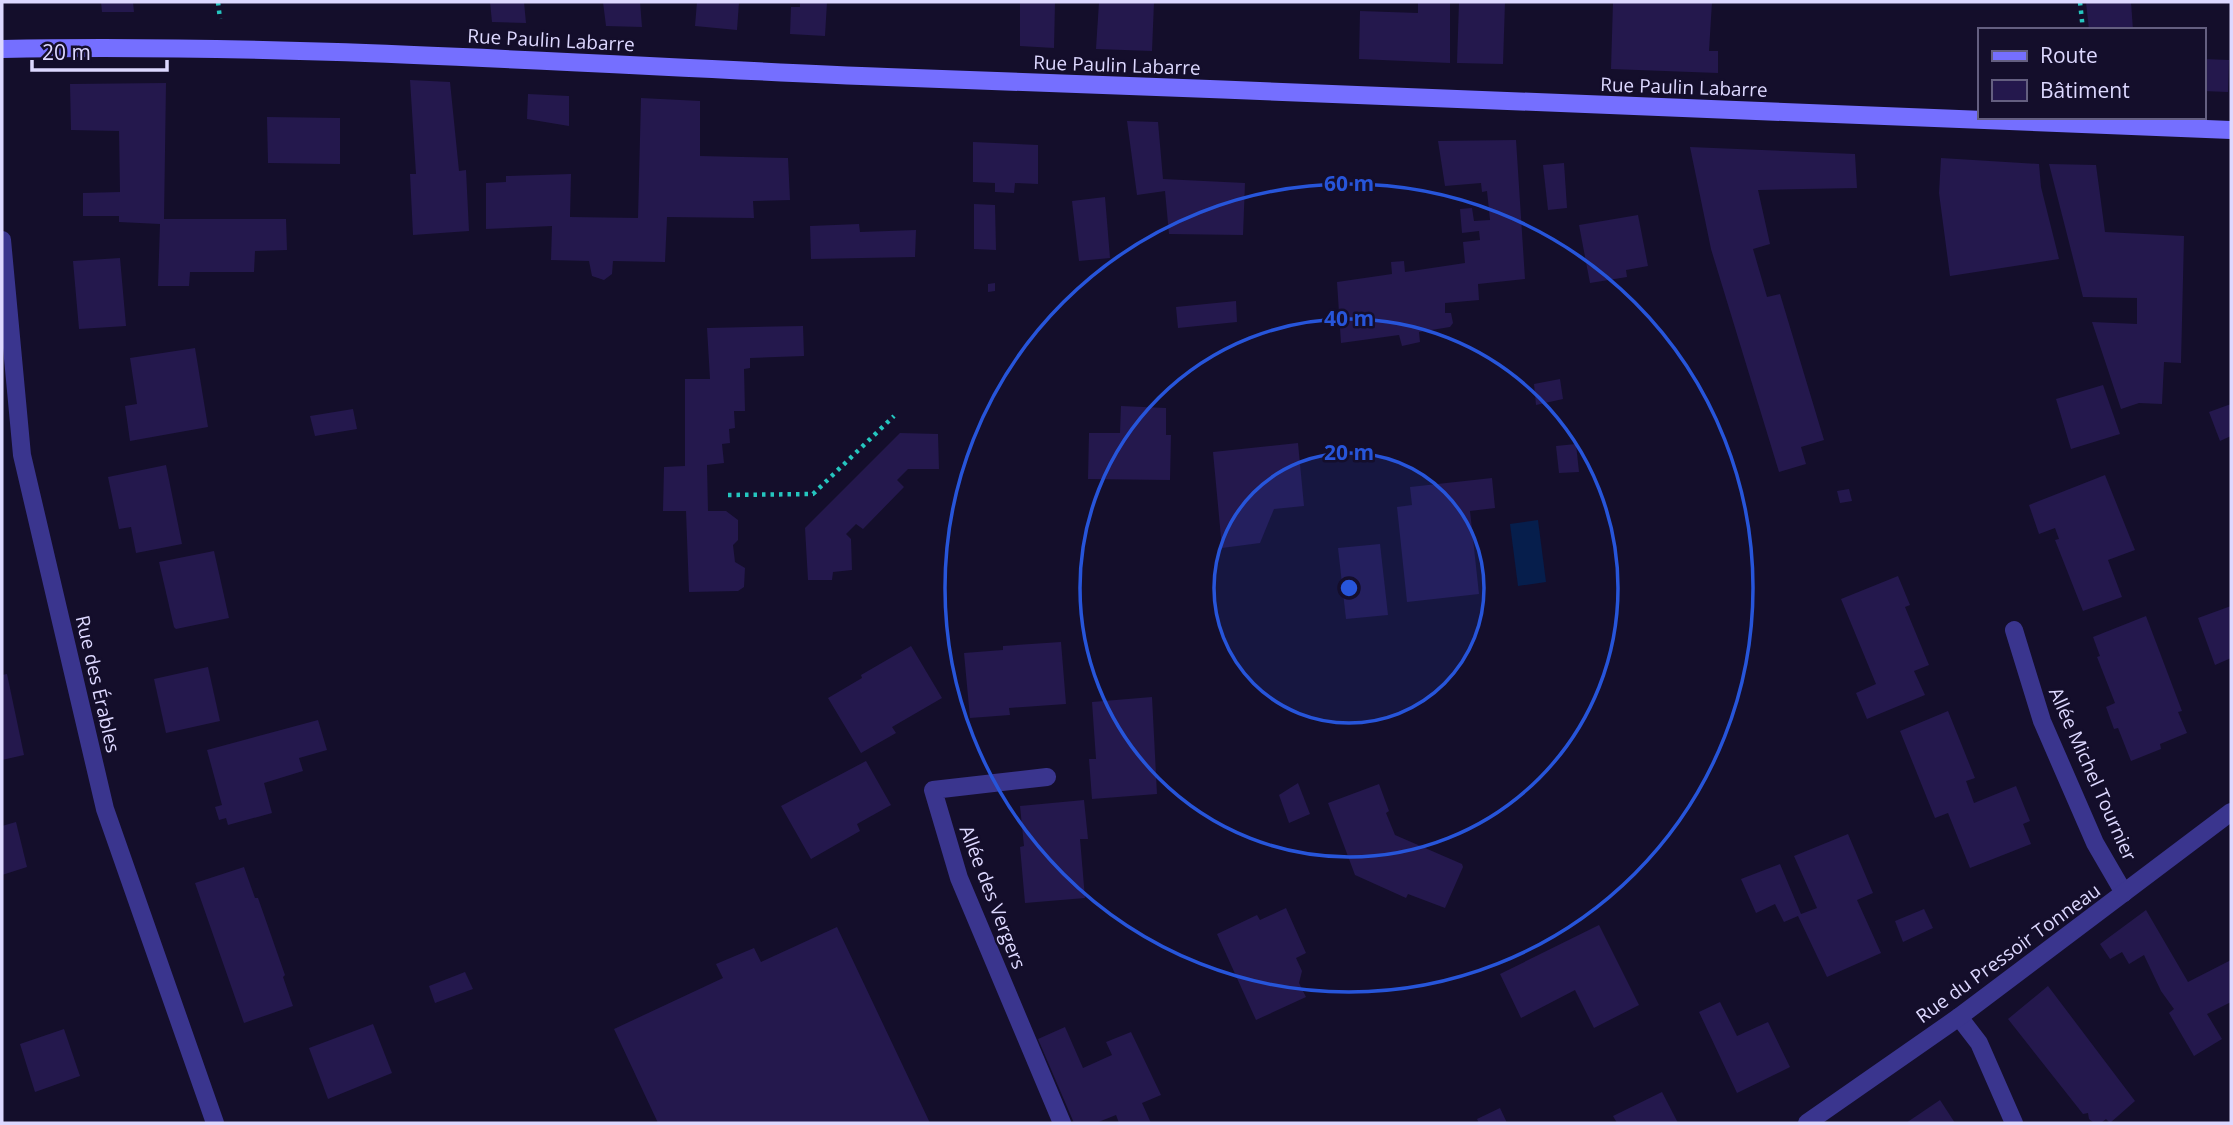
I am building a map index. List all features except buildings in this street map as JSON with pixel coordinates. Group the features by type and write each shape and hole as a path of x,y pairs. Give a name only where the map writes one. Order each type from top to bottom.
{"street":[{"name":"Rue Paulin Labarre","path":"2,49 87,47 366,52 804,74 2231,130"},
{"name":"Rue des Érables","path":"2,240 22,455 105,809 215,1123"},
{"name":"Allée Michel Tournier","path":"2014,630 2042,721 2095,843 2124,893"},
{"name":"Allée des Vergers","path":"1047,777 933,790 959,878 1062,1123"},
{"name":"Rue du Pressoir Tonneau","path":"1807,1123 1959,1017 2231,812"},
{"path":"1959,1017 1979,1043 2014,1123"}],"path":[{"path":"2080,2 2083,28"},
{"path":"728,495 813,494 894,416"}],"water":[{"path":"1538,520 1546,582 1518,586 1510,524"}]}
